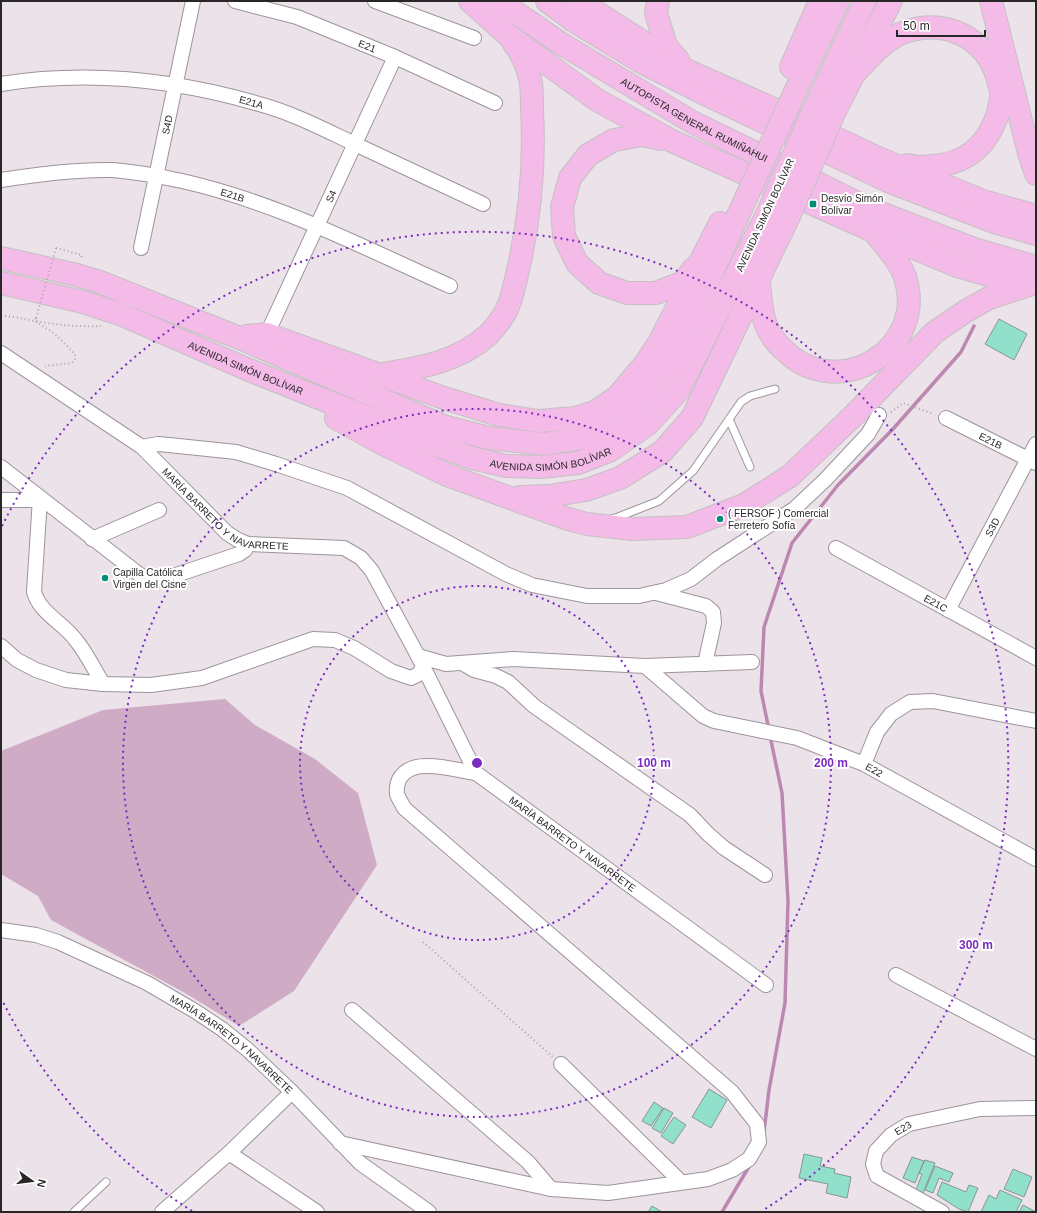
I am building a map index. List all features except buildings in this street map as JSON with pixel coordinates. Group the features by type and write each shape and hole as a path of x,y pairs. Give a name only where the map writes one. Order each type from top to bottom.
{"highway":[{"path":"470,1 509,36 597,100 672,141 957,266 992,276 1035,279"},
{"name":"AUTOPISTA GENERAL RUMIÑAHUI","path":"499,1 560,43 692,122 870,209 974,249 1035,279"},
{"path":"547,1 574,20 643,62 705,94 888,181 994,222 1036,234"},
{"path":"579,1 688,71 794,118 876,157 983,201 1036,216"},
{"path":"658,1 656,14 666,46 688,71"},
{"path":"803,39 805,1"},
{"path":"789,90 803,39 820,1"},
{"path":"672,141 643,135 614,140 588,155 570,178 562,207 564,236 577,263 599,283 627,293 656,293 684,282 741,196 789,90 838,1"},
{"path":"505,497 549,496 586,490 620,478 662,452 692,418 759,280 779,213 826,107 865,1"},
{"path":"856,72 891,1"},
{"path":"991,1 1029,153 1036,174"},
{"path":"826,107 878,48 903,32 918,28 932,27 947,29 962,34 974,41 991,60 1001,92 1000,103 993,127 981,145 973,153 948,165 917,168 876,157"},
{"path":"381,374 420,368 442,362 468,350 488,334 505,314 512,294 524,244 531,184 534,138 531,82 522,56 509,36"},
{"name":"AVENIDA SIMÓN BOLÍVAR","path":"1,258 77,275 100,282 238,337 446,427 489,438 544,444 590,437 628,414 659,380 682,339 741,196"},
{"name":"AVENIDA SIMÓN BOLÍVAR","path":"1,283 83,302 120,314 249,370 472,458 506,466 542,467 578,463 611,450 648,424 678,391 779,213"},
{"path":"759,280 763,315 766,326 774,339 793,359 803,366 831,373 862,367 884,354 898,339 903,330 908,310 905,277 894,258 872,230"},
{"path":"238,337 267,334 444,398 500,415 538,421 575,418 596,412 617,396 645,364 660,341 702,257"},
{"path":"249,370 383,444 447,475 505,497 587,524 632,529 687,527 744,505 790,476 852,417 935,332 966,311 989,298 1035,279"}],"street":[{"name":"S4D","path":"141,248 193,1"},
{"name":"E21","path":"235,1 297,17 395,57 495,103"},
{"path":"375,1 474,38"},
{"name":"S4","path":"267,334 395,57"},
{"name":"E21A","path":"1,84 25,80 80,77 138,79 175,84 260,104 313,124 483,204"},
{"name":"E21B","path":"1,180 48,172 113,170 156,176 203,186 288,214 450,286"},
{"name":"MARÍA BARRETO Y NAVARRETE","path":"1,353 26,368 142,447 227,533 238,540 248,544 344,548 361,558 372,571 421,662 476,773 766,985"},
{"path":"142,447 158,444 236,452 347,488 506,574 532,585 587,596 639,596 666,590 691,579 717,559 794,509 825,480 868,434 879,415"},
{"name":"E21B","path":"946,418 1032,461"},
{"name":"S3D","path":"948,610 1032,461 1036,444"},
{"path":"1,467 140,576 152,580 164,579 239,554 248,544"},
{"path":"1,500 29,500 40,498"},
{"path":"40,498 34,592 36,600 42,608 74,637 103,684"},
{"path":"92,539 158,510"},
{"name":"E21C","path":"836,548 1036,658"},
{"path":"655,592 706,606 713,612 714,623 705,664"},
{"path":"1,646 17,660 36,670 66,680 103,684 151,685 202,678 313,638 335,640 354,648 391,671 410,678 419,674 421,662 446,664 513,659 645,666 752,662"},
{"path":"462,663 474,670 496,676 508,682 534,706 690,815 724,848 765,875"},
{"name":"E22","path":"645,666 703,716 714,721 797,738 864,764 1036,859"},
{"path":"864,764 877,732 891,714 910,702 933,701 1036,721"},
{"path":"340,1143 551,1189 608,1193 708,1179 732,1170 749,1159 759,1142 757,1124 732,1092 404,808 397,795 397,784 399,777 405,771 414,767 427,766 476,773"},
{"name":"MARÍA BARRETO Y NAVARRETE","path":"1,930 36,935 58,942 147,983 222,1029 243,1045 292,1092 360,1163 429,1212"},
{"path":"896,975 1036,1049"},
{"path":"352,1010 528,1162 551,1189"},
{"path":"561,1064 682,1182"},
{"path":"162,1212 229,1152 292,1092"},
{"name":"E23","path":"942,1212 877,1176 873,1164 876,1151 891,1135 909,1124 980,1109 1036,1108"},
{"path":"229,1152 317,1212"}],"lane":[{"path":"587,524 618,517 659,501 693,471 741,402 750,396 775,389"},
{"path":"729,419 750,467"},
{"path":"74,1212 106,1182"}],"path":[{"path":"36,320 56,248 82,256"},
{"path":"1,316 13,316 83,327 106,326 120,314"},
{"path":"26,368 72,363 76,359 75,354 70,347 36,320"},
{"path":"879,415 884,418 903,403 924,410"},
{"path":"423,942 561,1064"}],"shaded area":[{"path":"225,699 255,725 315,759 358,793 377,865 294,991 239,1026 185,993 51,920 38,896 1,874 1,751 103,710"}],"waterway":[{"path":"769,730 761,691 764,627 792,543 838,485 893,429 961,352 974,326"},
{"path":"764,1132 769,1090 785,1003 788,901 782,793 770,736"},
{"path":"722,1212 750,1165"}],"place":[{"name":"Desvío Simón Bolívar","path":"813,204"},
{"name":"( FERSOF ) Comercial Ferretero Sofía","path":"720,519"},
{"name":"Capilla Católica Virgen del Cisne","path":"105,578"}]}
